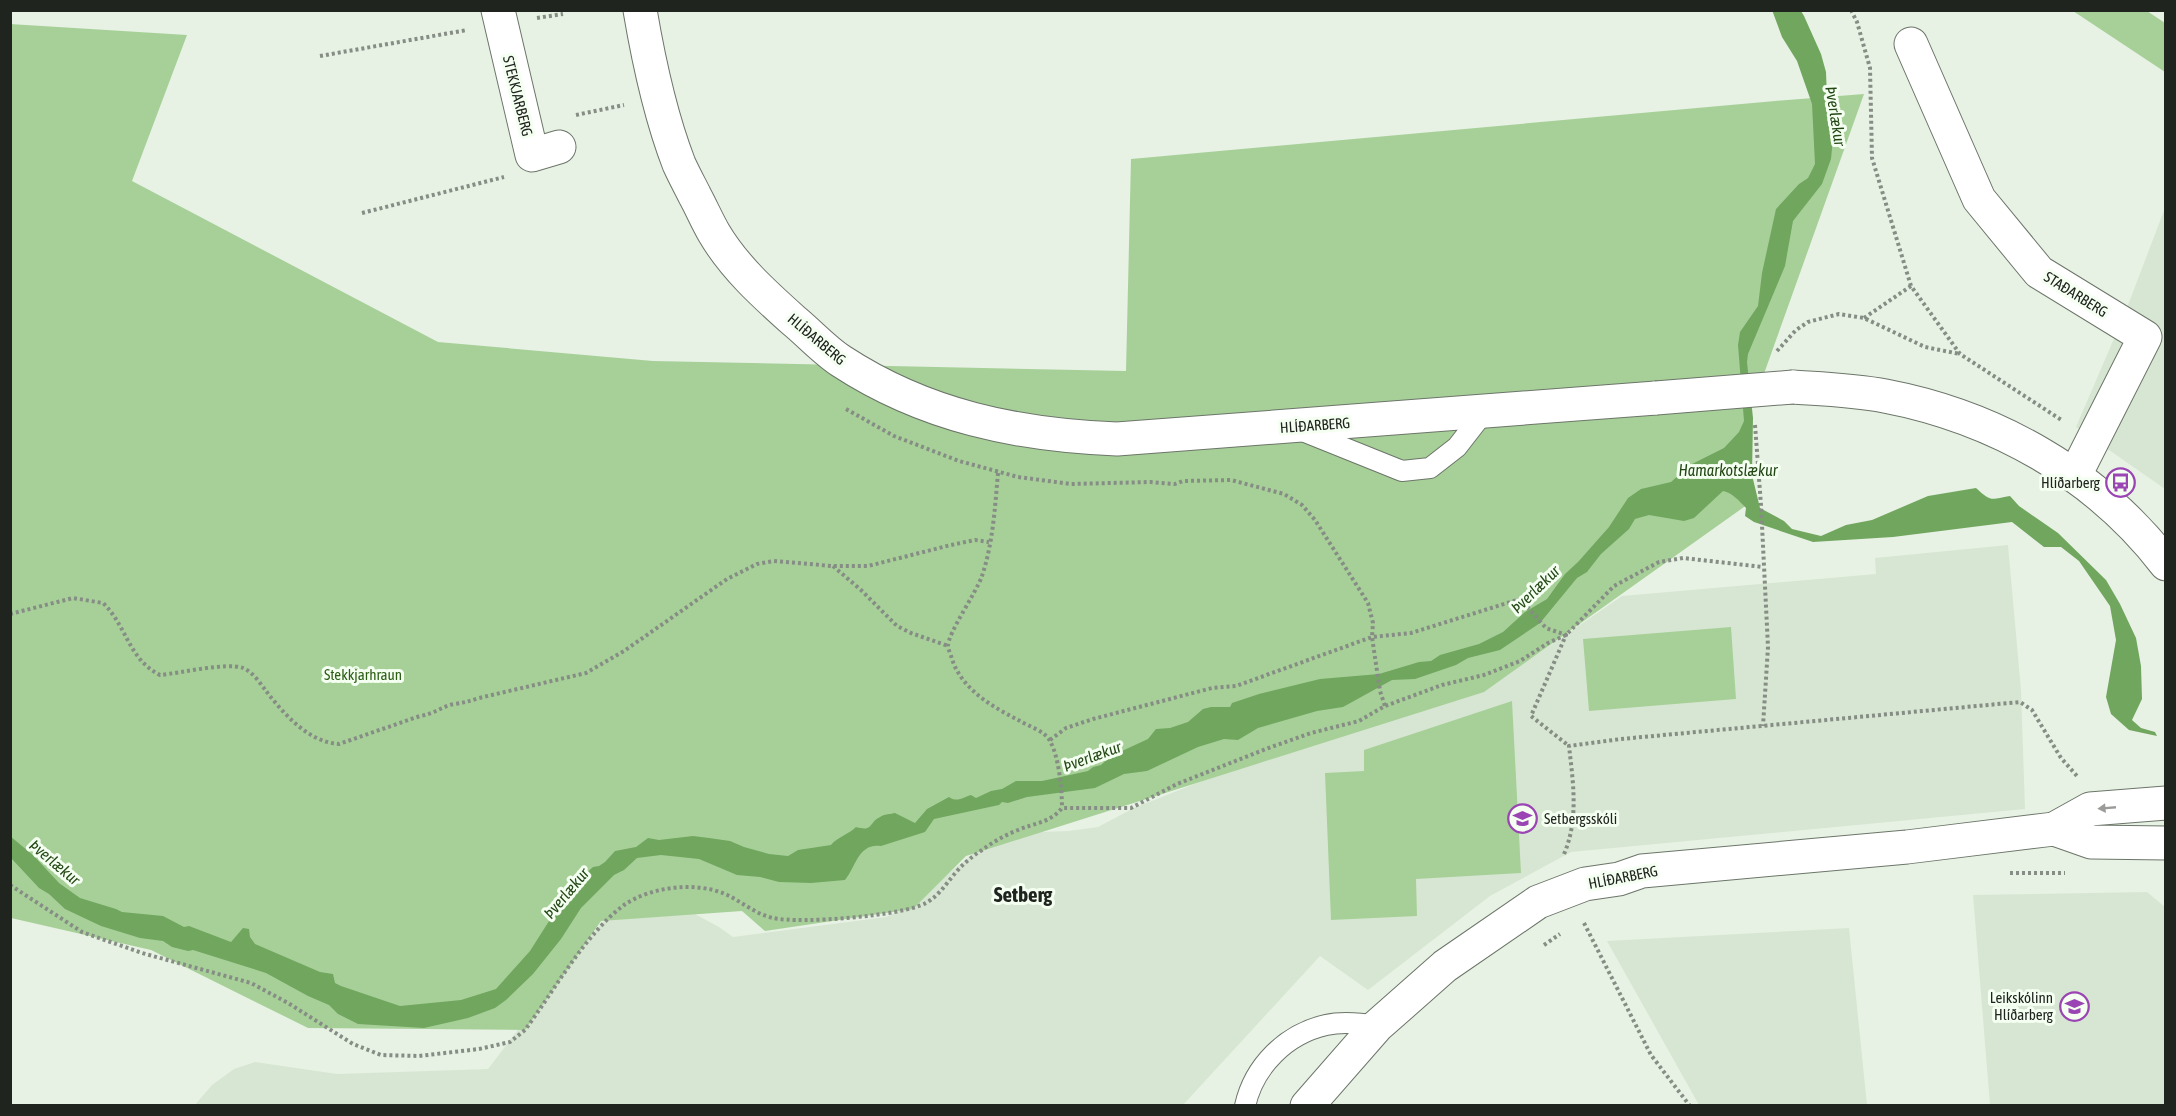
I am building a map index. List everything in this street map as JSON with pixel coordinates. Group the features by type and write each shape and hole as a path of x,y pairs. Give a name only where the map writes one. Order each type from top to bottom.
{"street":[{"name":"HLÍÐARBERG","path":"640,10 658,98 680,165 714,234 765,295 839,360 880,385 918,402 965,418 1032,431 1070,437 1117,439 1793,387 1848,390 1949,412 1986,425 2015,439 2075,475 2123,516 2166,564"},
{"name":"STEKKJARBERG","path":"499,18 546,151"},
{"name":"STAÐARBERG","path":"1911,44 1979,200 2039,272 2145,337 2075,475"},
{"name":"HLÍÐARBERG","path":"1307,1106 1377,1026 1445,966 1538,902 1585,884 1619,879 1642,871 1907,847 2054,829 2090,809 2166,803"},
{"name":"HLÍÐARBERG","path":"2054,829 2091,842 2166,843"}],"lane":[{"path":"1292,426 1402,471 1430,468 1457,447 1485,411"},
{"path":"1245,1106 1253,1083 1264,1064 1281,1046 1303,1033 1327,1024 1352,1022 1377,1026"}],"path":[{"path":"1851,10 1857,22 1870,68 1872,158 1911,286 1960,354 2093,440"},
{"path":"320,56 499,18 563,14"},
{"path":"362,213 514,174 546,151"},
{"path":"1864,318 1911,286"},
{"path":"10,885 68,924 88,934 142,953 251,983 288,1003 353,1044 381,1055 419,1056 479,1049 510,1042 525,1030 598,930 623,906 647,894 685,888 705,888 724,894 767,916 783,919 861,916 913,909 939,894 958,871 986,847 1018,830 1047,821 1056,816 1062,808 1062,795 1050,740 967,687 956,672 948,646 981,577 993,526 998,472"},
{"path":"1761,505 1768,647 1763,726"},
{"path":"10,614 73,598 103,603 120,623 138,658 150,670 160,675 230,665 242,667 253,674 275,703 305,731 328,743 339,744 432,714 453,704 463,704 479,698 586,673 624,651 727,579 757,564 774,561 832,566 868,566 951,544 975,540 989,542"},
{"path":"1763,567 1683,558 1659,562 1614,586 1566,635 1531,716 1569,746 2020,702 2032,710 2061,758 2079,777"},
{"path":"832,566 861,590 897,626 922,638 948,646"},
{"path":"1050,740 1066,728 1093,719 1212,688 1236,686 1372,636 1411,633 1520,599 1546,628 1566,635"},
{"path":"1062,808 1131,808 1177,784 1300,736 1359,721 1385,706 1442,685 1484,675 1520,661 1548,643 1566,635"},
{"path":"1374,649 1380,691 1385,706"},
{"path":"1561,862 1570,841 1574,804 1569,746"},
{"path":"2002,874 2072,873"},
{"path":"1592,916 1582,920 1651,1055 1690,1106"},
{"path":"1544,946 1563,933"}],"shaded area":[{"path":"2165,208 2165,489 2076,427 2125,313"},
{"name":"Setbergsskóli","path":"2008,545 2021,690 2025,809 1571,852 1490,896 1368,990 1320,956 1183,1105 194,1106 212,1085 234,1069 255,1062 337,1074 488,1069 585,942 606,919 691,912 733,937 886,917 904,909 984,845 1004,833 1069,831 1098,827 1134,808 1197,783 1500,673 1532,658 1622,596 1876,574 1875,558"},
{"name":"Leikskólinn Hlíðarberg","path":"2147,892 2165,907 2165,1105 1990,1105 1973,895"},
{"path":"1849,928 1867,1105 1699,1105 1607,941"}],"green space":[{"path":"2073,11 2147,11 2165,23 2165,72"},
{"name":"Stekkjarhraun","path":"10,24 187,35 132,181 438,342 653,361 1126,371 1131,159 1864,94 1746,424 1751,502 1484,692 966,856 913,909 765,931 742,911 601,921 525,1030 308,1028 151,950 11,918"},
{"path":"1731,627 1736,699 1589,711 1583,639"},
{"path":"1512,701 1521,873 1416,879 1417,916 1331,920 1325,773 1364,771 1364,750"}],"water":[{"name":"Hamarkotslækur","path":"1772,10 1801,11 1804,16 1821,54 1826,72 1827,98 1834,128 1831,159 1822,184 1793,221 1785,266 1748,354 1753,418 1752,475 1760,508 1784,521 1792,529 1821,536 1846,525 1872,520 1928,496 1976,488 1992,499 2010,496 2019,506 2058,533 2106,580 2136,638 2141,666 2142,699 2132,720 2141,728 2155,732 2157,736 2129,730 2111,714 2106,697 2116,640 2110,606 2079,561 2061,547 2044,547 2012,522 1893,537 1813,542 1754,522 1745,516 1746,508 1738,500 1723,491 1694,518 1684,521 1649,515 1635,519 1629,529 1601,554 1587,572 1577,578 1540,623 1500,650 1468,658 1456,665 1415,679 1392,680 1343,707 1317,711 1258,728 1238,740 1224,739 1198,747 1147,771 1124,774 1095,788 1027,797 934,819 925,832 867,848 858,857 845,880 811,883 779,882 760,877 737,875 699,859 661,855 637,858 624,870 614,875 581,908 561,939 533,974 506,1000 495,1008 468,1018 424,1028 358,1024 338,1014 329,1005 266,973 193,950 172,947 163,941 140,938 101,926 65,909 39,888 11,858 10,836 34,856 59,883 80,898 122,912 163,916 184,927 189,926 231,942 243,928 249,929 250,937 255,944 320,972 333,974 335,983 341,986 400,1006 461,1000 496,989 530,951 570,888 593,867 605,862 615,851 636,847 648,838 659,840 693,836 709,838 730,841 769,854 788,856 798,850 831,845 856,827 868,828 876,819 885,815 895,813 915,823 927,809 949,797 958,800 971,795 976,798 1002,789 1016,781 1042,781 1088,771 1101,765 1111,756 1148,739 1156,729 1170,728 1188,722 1203,709 1230,707 1232,703 1259,694 1320,679 1379,674 1419,662 1431,661 1440,655 1479,644 1503,632 1525,612 1547,599 1565,574 1609,527 1628,498 1641,489 1671,482 1690,465 1724,448 1739,432 1744,421 1738,345 1740,332 1758,306 1762,273 1776,209 1799,184 1808,178 1815,164 1812,104 1797,61 1782,37"}],"place":[{"name":"Hlíðarberg","path":"2121,482"},
{"name":"Setbergsskóli","path":"1523,818"},
{"name":"Leikskólinn Hlíðarberg","path":"2074,1006"}],"district":[{"name":"Setberg","path":"1023,894"}],"water label":[{"name":"Þverlækur","path":"1836,116"},
{"name":"Þverlækur","path":"1535,589"},
{"name":"Þverlækur","path":"1092,756"},
{"name":"Þverlækur","path":"55,862"},
{"name":"Þverlækur","path":"566,893"}]}
